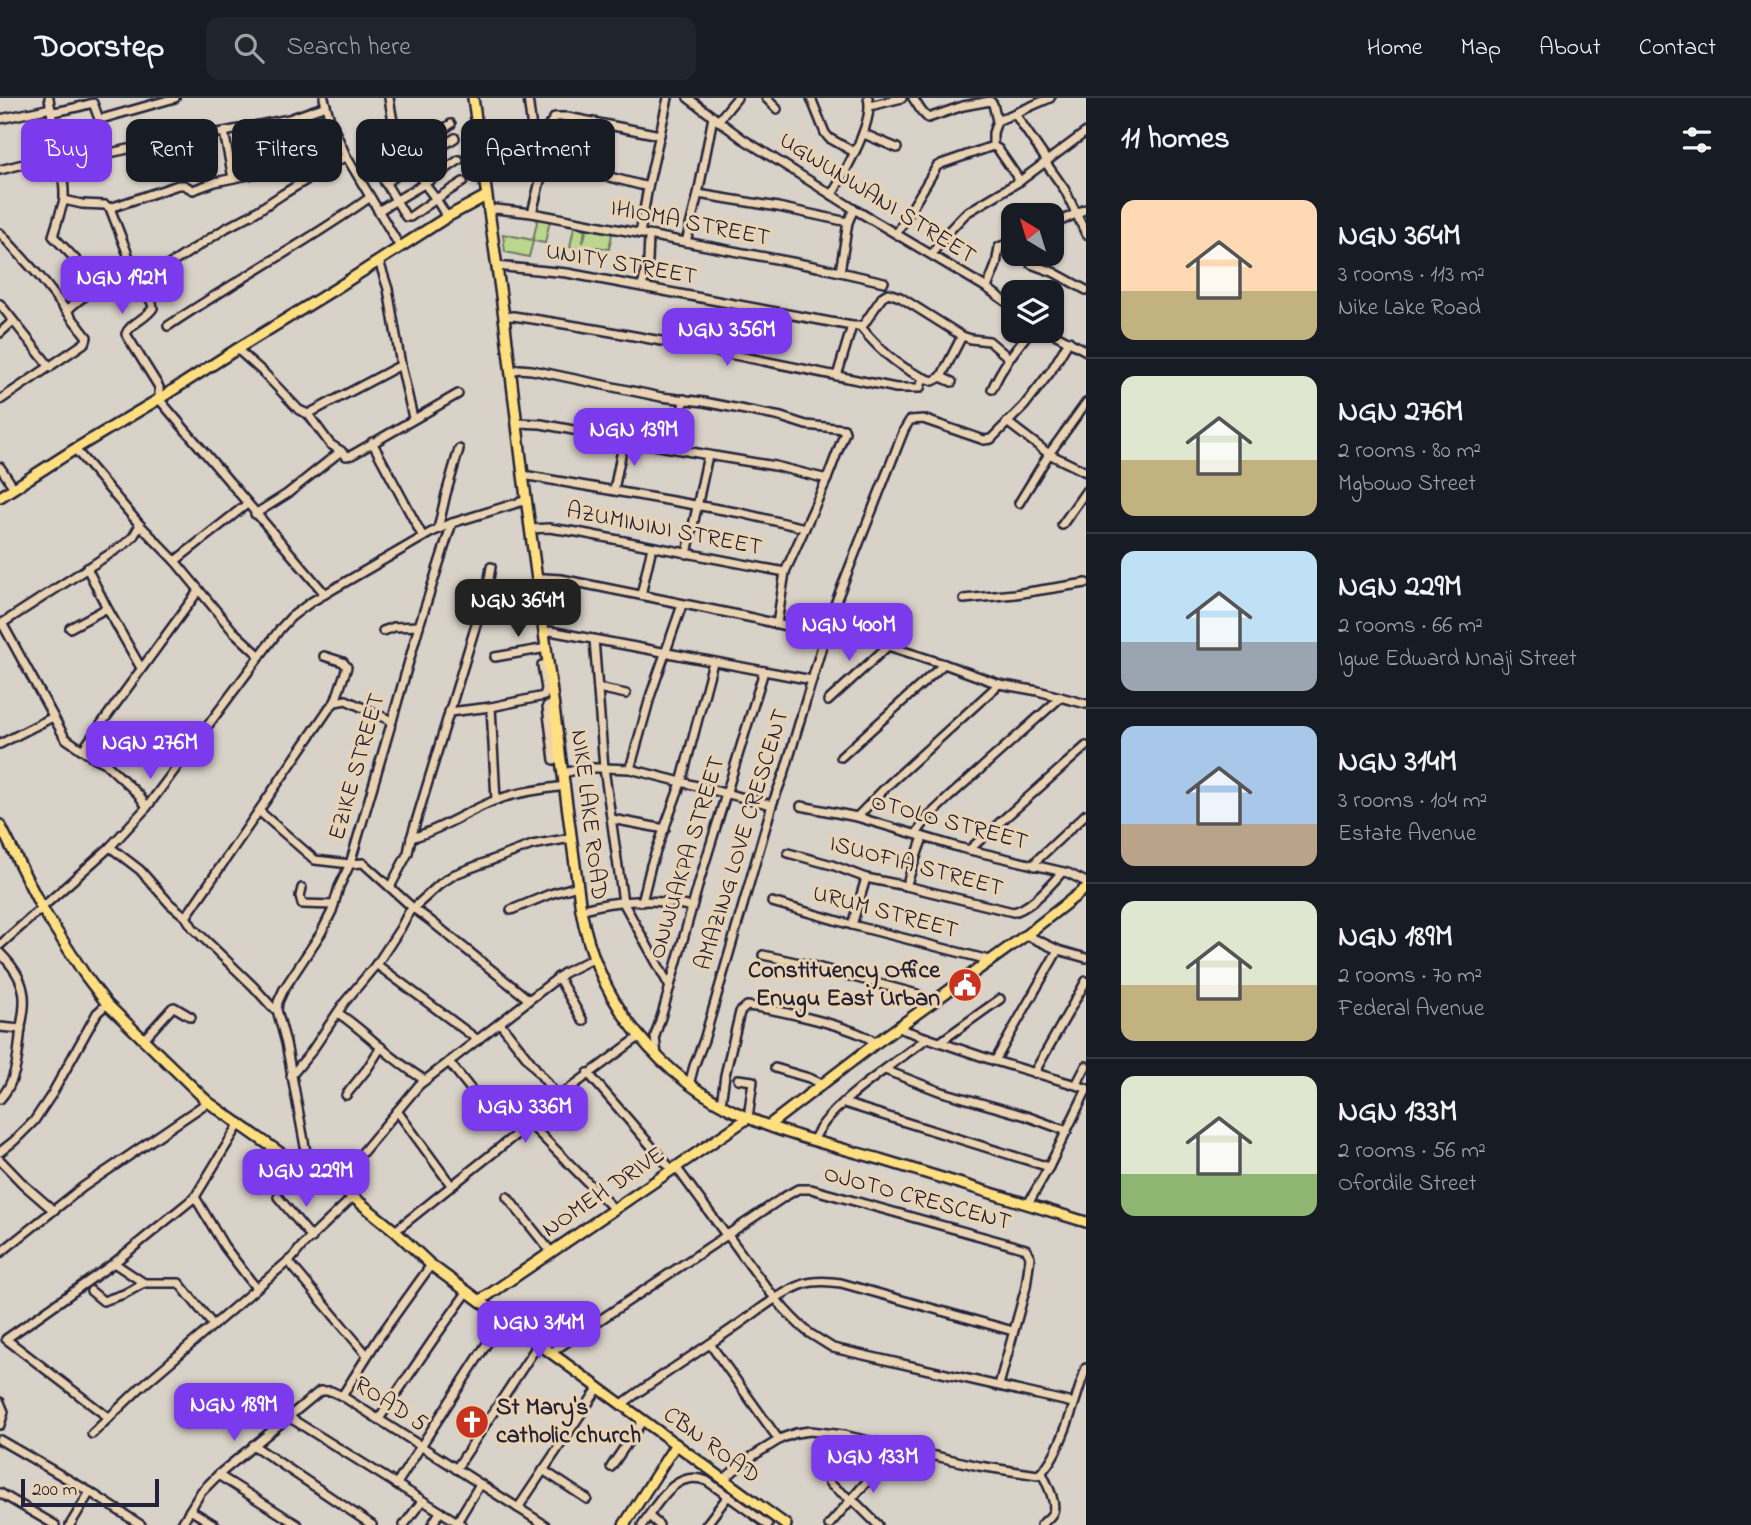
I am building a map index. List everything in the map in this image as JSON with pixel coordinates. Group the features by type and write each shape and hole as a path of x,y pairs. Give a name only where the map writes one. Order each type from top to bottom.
{"main road":[{"name":"NIKE LAKE ROAD","path":"473,98 547,648 551,708 564,773 581,910 594,958 614,1002 657,1057 689,1084 751,1119 779,1119 788,1132 1085,1220"},
{"path":"0,498 447,217 486,196"},
{"name":"CBN ROAD","path":"0,825 41,907 85,975 107,1004 208,1102 289,1158 314,1169 353,1197 431,1265 786,1525"},
{"path":"779,1119 876,1043 1026,935 1086,888"},
{"name":"NOMEH DRIVE","path":"481,1300 674,1168 751,1119"},
{"path":"624,1525 676,1444"}],"street":[{"path":"50,98 53,119"},
{"path":"0,119 52,110 67,111 72,107 93,103 101,119 175,98"},
{"path":"389,98 393,119"},
{"path":"528,98 531,119"},
{"path":"640,234 668,98"},
{"name":"UGWUNWANI STREET","path":"688,98 698,101 716,119 762,151 1001,298"},
{"path":"686,242 716,119 737,98"},
{"path":"766,98 778,109"},
{"path":"811,98 825,134 854,152"},
{"path":"832,195 864,134 869,102 902,98"},
{"path":"913,98 928,118 963,106 987,101 993,104 997,121 993,146"},
{"path":"997,121 1050,98"},
{"path":"112,153 289,119 325,102 346,156 400,247"},
{"path":"1016,114 1065,190 1086,234"},
{"path":"554,119 577,119"},
{"path":"615,126 660,135"},
{"path":"224,132 232,173"},
{"path":"932,254 960,218 1020,181 1086,132"},
{"path":"864,134 898,148"},
{"path":"447,143 455,138"},
{"path":"897,233 941,163 993,146 998,149 1020,181"},
{"path":"141,283 346,156"},
{"path":"378,211 459,160"},
{"path":"0,170 21,165"},
{"path":"110,208 178,185 192,190 232,178"},
{"path":"615,178 648,187"},
{"path":"63,182 64,200 53,236 78,262 98,289"},
{"path":"386,183 406,217 410,217 462,182"},
{"path":"531,213 539,182"},
{"path":"424,184 447,217"},
{"path":"698,194 848,222"},
{"path":"168,327 369,198"},
{"path":"64,200 110,208 135,273 152,303 153,308 148,316 128,328 126,334 159,387 159,399 325,594"},
{"name":"IHIOMA STREET","path":"488,212 496,209 531,213 884,282"},
{"path":"840,272 848,222 855,209"},
{"path":"1064,220 1086,209"},
{"path":"0,233 40,277 87,337 86,341 0,400"},
{"path":"642,287 648,261 649,236"},
{"path":"987,288 1001,246"},
{"path":"379,261 388,289 401,365 414,418"},
{"name":"UNITY STREET","path":"496,266 567,273 856,326"},
{"path":"1036,266 1086,290"},
{"path":"66,311 72,304 98,289 135,273"},
{"path":"856,326 864,324 883,296 888,293 917,307 962,336 989,341 1009,358"},
{"path":"0,304 50,367"},
{"path":"504,317 570,324 896,388 920,388 923,378"},
{"path":"0,333 13,321"},
{"path":"837,376 856,326"},
{"path":"856,326 889,357 923,378 933,381 941,377 962,336"},
{"path":"1064,338 1086,351"},
{"path":"1069,341 1040,387 1007,422 1049,454 1086,472"},
{"path":"992,389 1000,372 1021,343"},
{"path":"237,349 299,410 308,414 330,444 346,456 458,394"},
{"path":"308,414 401,365"},
{"path":"510,372 519,369 532,370 661,397 684,399 677,449"},
{"path":"941,377 952,382"},
{"name":"AZUMININI STREET","path":"530,529 558,530 785,572 827,479 844,429 806,425 781,417 684,399"},
{"path":"1019,503 1049,454 1086,404"},
{"name":"AMAZING LOVE CRESCENT","path":"689,1084 836,599 880,494 900,438 911,420 923,419 988,441 1007,422"},
{"path":"517,423 541,424 775,466 827,479"},
{"path":"614,490 624,440"},
{"path":"372,442 423,537"},
{"path":"75,449 233,631 260,656"},
{"path":"438,529 459,449"},
{"path":"255,514 287,494 341,451"},
{"path":"687,554 708,456"},
{"path":"0,467 14,488"},
{"path":"523,475 741,513 805,528"},
{"path":"1062,525 1086,491"},
{"path":"0,945 110,847 147,807 291,617 325,594 438,529 527,500"},
{"path":"175,561 247,504"},
{"name":"EZIKE STREET","path":"277,1010 281,995 321,933 349,864 419,626 453,523"},
{"path":"140,525 125,544 1,623 65,738 104,762 138,794 147,807"},
{"path":"641,595 652,547"},
{"path":"390,887 408,853 478,618 484,608 491,567"},
{"path":"87,568 141,668"},
{"path":"777,624 785,572"},
{"path":"537,580 561,579 826,636"},
{"path":"964,599 1086,583"},
{"path":"83,749 199,590"},
{"path":"484,608 540,599"},
{"path":"629,769 682,605"},
{"path":"70,628 107,608"},
{"path":"383,631 394,627 419,626"},
{"path":"545,634 550,631 812,680"},
{"path":"594,639 604,768 623,902 670,987"},
{"path":"828,701 888,646 999,684 1086,705"},
{"path":"495,657 547,648"},
{"path":"324,656 343,662 347,667 335,702"},
{"path":"642,902 651,865 681,783 713,662"},
{"path":"549,664 542,665 546,689 544,696 551,708 555,760"},
{"path":"841,757 944,664"},
{"name":"ONWUAKPA STREET","path":"657,1057 655,1036 764,671"},
{"path":"858,817 887,786 999,684"},
{"path":"598,688 625,694"},
{"path":"449,712 544,696"},
{"path":"906,886 920,836 929,816 1061,697"},
{"path":"186,917 330,706 346,700 393,721"},
{"path":"491,707 496,800"},
{"path":"0,744 54,717"},
{"path":"970,849 1086,746"},
{"path":"564,773 583,768 629,769 772,805"},
{"path":"411,838 496,800 565,786"},
{"name":"OTOLO STREET","path":"801,806 858,817 920,836 1062,872 1086,882"},
{"path":"259,811 316,860 363,863 413,908 528,999"},
{"path":"1035,866 1037,860 1086,814"},
{"path":"612,819 665,829"},
{"path":"292,1076 376,964 409,912 440,884 455,874 532,845 571,838"},
{"path":"110,847 141,870 220,956 277,1010 286,1043 306,1152 314,1169"},
{"name":"ISUOFIA STREET","path":"788,853 866,878 1016,912 1030,903 1062,872"},
{"path":"852,925 866,878"},
{"path":"511,910 578,886"},
{"path":"302,888 302,904 334,905"},
{"path":"581,910 596,905 623,902 668,903 692,907"},
{"name":"URUM STREET","path":"772,902 989,960"},
{"path":"1026,935 1058,950 1086,958"},
{"path":"995,1061 1058,950"},
{"path":"0,953 12,967 23,989 25,1004 19,1053 6,1092 0,1099"},
{"path":"763,955 809,965 917,995 933,1002"},
{"path":"334,1184 408,1096 425,1080 558,977 594,958"},
{"path":"376,964 478,1040"},
{"path":"558,977 583,1021"},
{"path":"1034,1073 1086,981"},
{"path":"940,1042 1000,999"},
{"path":"0,1152 34,1121 97,1013 107,1004"},
{"path":"721,1104 740,1012 747,1006 836,1026 866,1036 876,1043"},
{"path":"144,1039 174,1007 191,1017"},
{"path":"338,1013 425,1080"},
{"path":"500,1023 558,1097"},
{"path":"0,1027 21,1029"},
{"path":"898,1028 1086,1089 1068,1131 1028,1204"},
{"path":"395,1231 588,1073 639,1037"},
{"path":"814,1140 833,1112 927,1038"},
{"path":"346,1095 381,1047"},
{"path":"449,1062 477,1097"},
{"path":"1076,1085 1086,1066"},
{"path":"775,1068 814,1079 822,1084"},
{"path":"885,1070 939,1091 1068,1131"},
{"path":"588,1073 674,1168 776,1298 807,1331 834,1349 1073,1403"},
{"path":"738,1079 752,1081 751,1119"},
{"path":"0,1253 83,1187 208,1102"},
{"path":"844,1103 1049,1167"},
{"path":"397,1111 451,1185"},
{"path":"529,1123 614,1209"},
{"path":"109,1418 6,1339 114,1263 195,1198 240,1124"},
{"path":"0,1160 53,1210"},
{"name":"OJOTO CRESCENT","path":"552,1352 784,1197 805,1188 1028,1252 1030,1262 1026,1287 999,1385"},
{"path":"278,1197 312,1238"},
{"path":"92,1434 141,1387 288,1261 353,1197"},
{"path":"195,1198 224,1246 256,1289"},
{"path":"507,1198 551,1252"},
{"path":"288,1261 367,1354"},
{"path":"114,1263 144,1283"},
{"path":"342,1396 367,1354 431,1265"},
{"path":"622,1404 776,1298 810,1282 834,1282 1013,1331"},
{"path":"91,1291 103,1301 144,1283 179,1283 213,1325"},
{"path":"379,1419 468,1291"},
{"path":"396,1485 504,1317"},
{"path":"456,1469 539,1343"},
{"path":"710,1344 779,1440"},
{"path":"1042,1475 1058,1446 1086,1368"},
{"path":"518,1508 599,1387"},
{"name":"ROAD 5","path":"287,1416 320,1391 331,1391 545,1525"},
{"path":"0,1402 4,1412 0,1425"},
{"path":"181,1525 201,1493 218,1475 287,1416 459,1523 480,1484"},
{"path":"611,1466 643,1420"},
{"path":"724,1479 748,1459 779,1440 796,1433 817,1431 998,1470 1042,1475"},
{"path":"1,1443 90,1492 141,1525"},
{"path":"253,1445 372,1525"},
{"path":"830,1525 897,1447"},
{"path":"818,1465 831,1485 857,1504 878,1525"},
{"path":"543,1470 587,1499"},
{"path":"218,1475 298,1525"},
{"path":"1041,1525 1054,1509 1049,1486 1042,1475"},
{"path":"642,1525 668,1490 682,1479 700,1478 768,1525"},
{"path":"70,1525 90,1492"},
{"path":"0,1493 55,1525"},
{"path":"706,1525 728,1496"},
{"path":"404,1525 422,1501"},
{"path":"190,1510 215,1525"},
{"path":"432,1525 440,1512"},
{"path":"649,1516 659,1525"},
{"path":"125,1525 130,1517"}],"green space":[{"path":"538,218 550,220 545,243 533,241 529,257 505,252 503,234 533,240"},
{"path":"574,227 585,229 583,243 587,228 612,234 609,249 597,247 596,252 570,247"}],"place":[{"name":"Constituency Office Enugu East Urban","path":"965,985"},
{"name":"St Mary's catholic church","path":"472,1422"}]}
